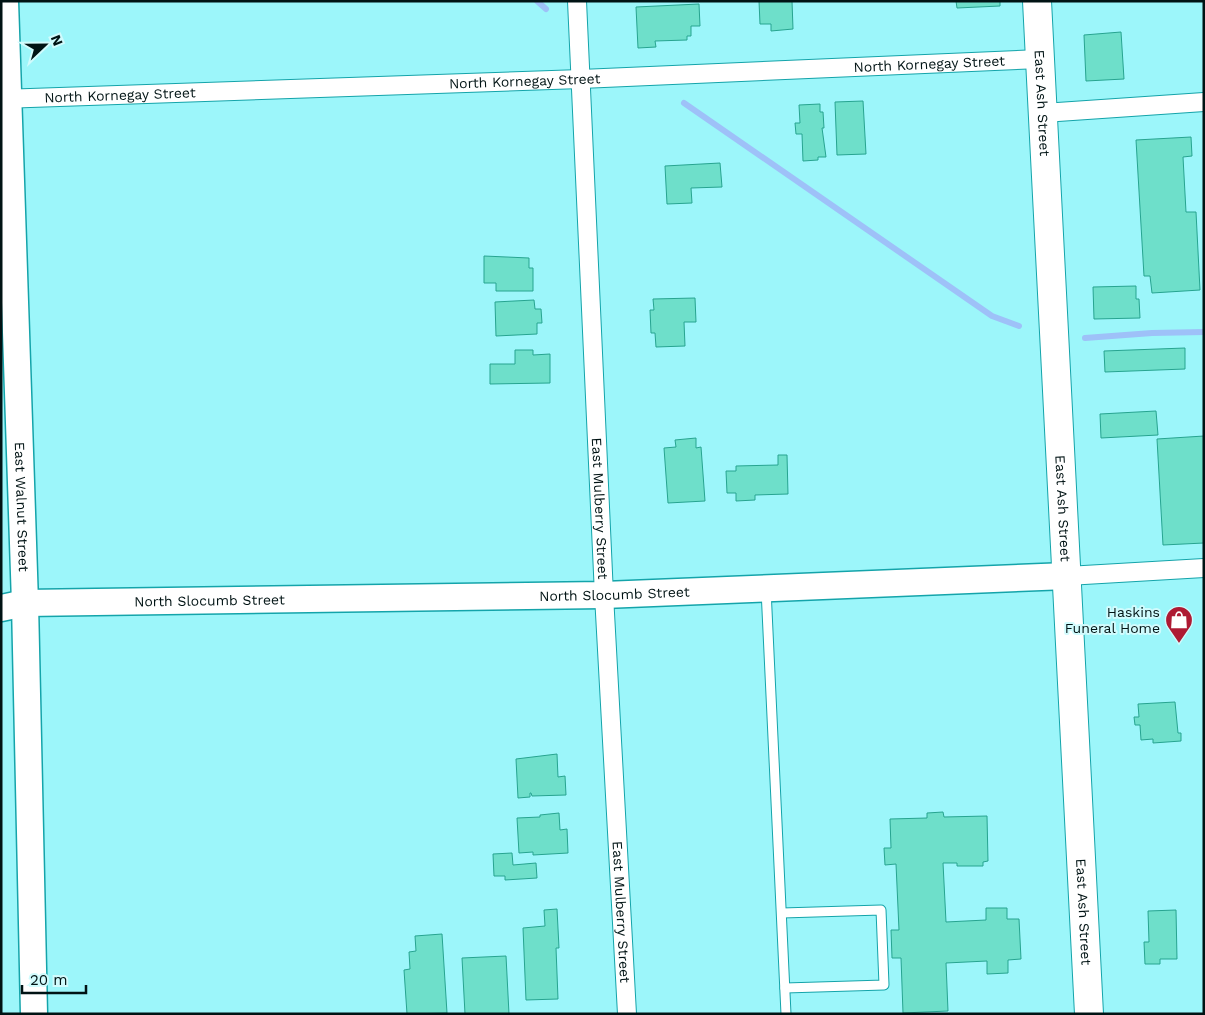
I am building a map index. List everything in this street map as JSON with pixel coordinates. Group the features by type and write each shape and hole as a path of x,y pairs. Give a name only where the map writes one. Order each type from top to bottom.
{"main road":[{"name":"East Ash Street","path":"1037,1 1089,1014"}],"street":[{"name":"East Walnut Street","path":"5,1 4,99 13,606 34,1014"},
{"name":"East Mulberry Street","path":"576,1 604,595 627,1014"},
{"name":"North Kornegay Street","path":"4,99 581,79 1040,59"},
{"path":"1043,113 1204,102"},
{"name":"North Slocumb Street","path":"13,606 604,595 1067,576 1204,568"}],"lane":[{"path":"766,588 786,1014"},
{"path":"782,913 881,910 884,986 785,988"}],"building":[{"path":"759,1 792,1 793,29 771,31 771,24 760,24"},
{"path":"956,1 1000,1 1000,6 957,8"},
{"path":"699,4 700,26 691,26 691,36 687,36 687,40 655,41 656,47 638,48 636,7"},
{"path":"1121,32 1124,79 1086,81 1084,35"},
{"path":"863,101 866,154 837,155 835,102"},
{"path":"820,104 820,112 823,112 824,128 822,128 826,157 818,157 818,160 803,161 802,134 796,134 795,123 800,123 799,105"},
{"path":"1191,137 1192,156 1183,157 1186,212 1196,212 1200,290 1152,293 1150,276 1144,276 1136,140"},
{"path":"720,163 722,187 691,188 692,203 667,204 665,166"},
{"path":"484,256 529,258 529,268 533,268 533,291 496,291 496,283 484,283"},
{"path":"1136,286 1136,299 1139,299 1140,318 1094,319 1093,287"},
{"path":"695,298 696,322 684,322 685,346 656,347 655,333 651,333 650,310 654,310 653,299"},
{"path":"534,300 535,309 541,309 542,323 537,323 537,334 496,336 495,302"},
{"path":"1185,348 1185,369 1105,372 1104,351"},
{"path":"515,350 533,350 533,355 550,354 550,383 490,384 490,364 515,364"},
{"path":"1156,411 1158,435 1101,438 1100,414"},
{"path":"1204,436 1204,543 1163,545 1157,439"},
{"path":"696,438 696,448 701,447 705,501 668,503 664,448 676,447 675,440"},
{"path":"778,455 787,455 788,494 755,495 755,500 736,501 736,493 727,493 726,471 736,471 736,466 778,465"},
{"path":"1175,702 1178,733 1181,733 1181,741 1153,743 1153,739 1141,740 1140,725 1135,725 1134,717 1139,717 1138,704"},
{"path":"557,754 558,777 565,776 566,795 532,796 530,793 530,797 518,798 516,759"},
{"path":"943,812 944,817 987,816 988,861 983,862 983,866 957,866 957,863 943,863 946,922 986,920 986,908 1007,908 1007,919 1019,919 1021,959 1008,960 1008,973 987,974 987,961 946,963 948,1011 903,1013 901,958 892,958 891,930 899,930 896,864 885,865 884,848 891,848 890,819 927,818 927,813"},
{"path":"559,813 560,830 567,829 568,853 533,855 533,852 519,853 517,818 540,817 540,815"},
{"path":"512,853 513,865 536,863 537,878 505,880 505,876 494,876 493,854"},
{"path":"557,909 559,948 556,948 558,999 526,1000 523,928 545,926 544,910"},
{"path":"1176,910 1177,959 1160,959 1160,964 1145,964 1144,942 1149,942 1148,911"},
{"path":"442,934 447,1013 407,1014 404,970 410,969 409,952 416,951 415,936"},
{"path":"506,956 509,1014 465,1014 462,958"}],"waterway":[{"path":"537,1 546,9"},
{"path":"684,103 992,316 1019,326"},
{"path":"1085,338 1152,333 1204,332"}],"place":[{"name":"Haskins Funeral Home","path":"1179,644"}]}
